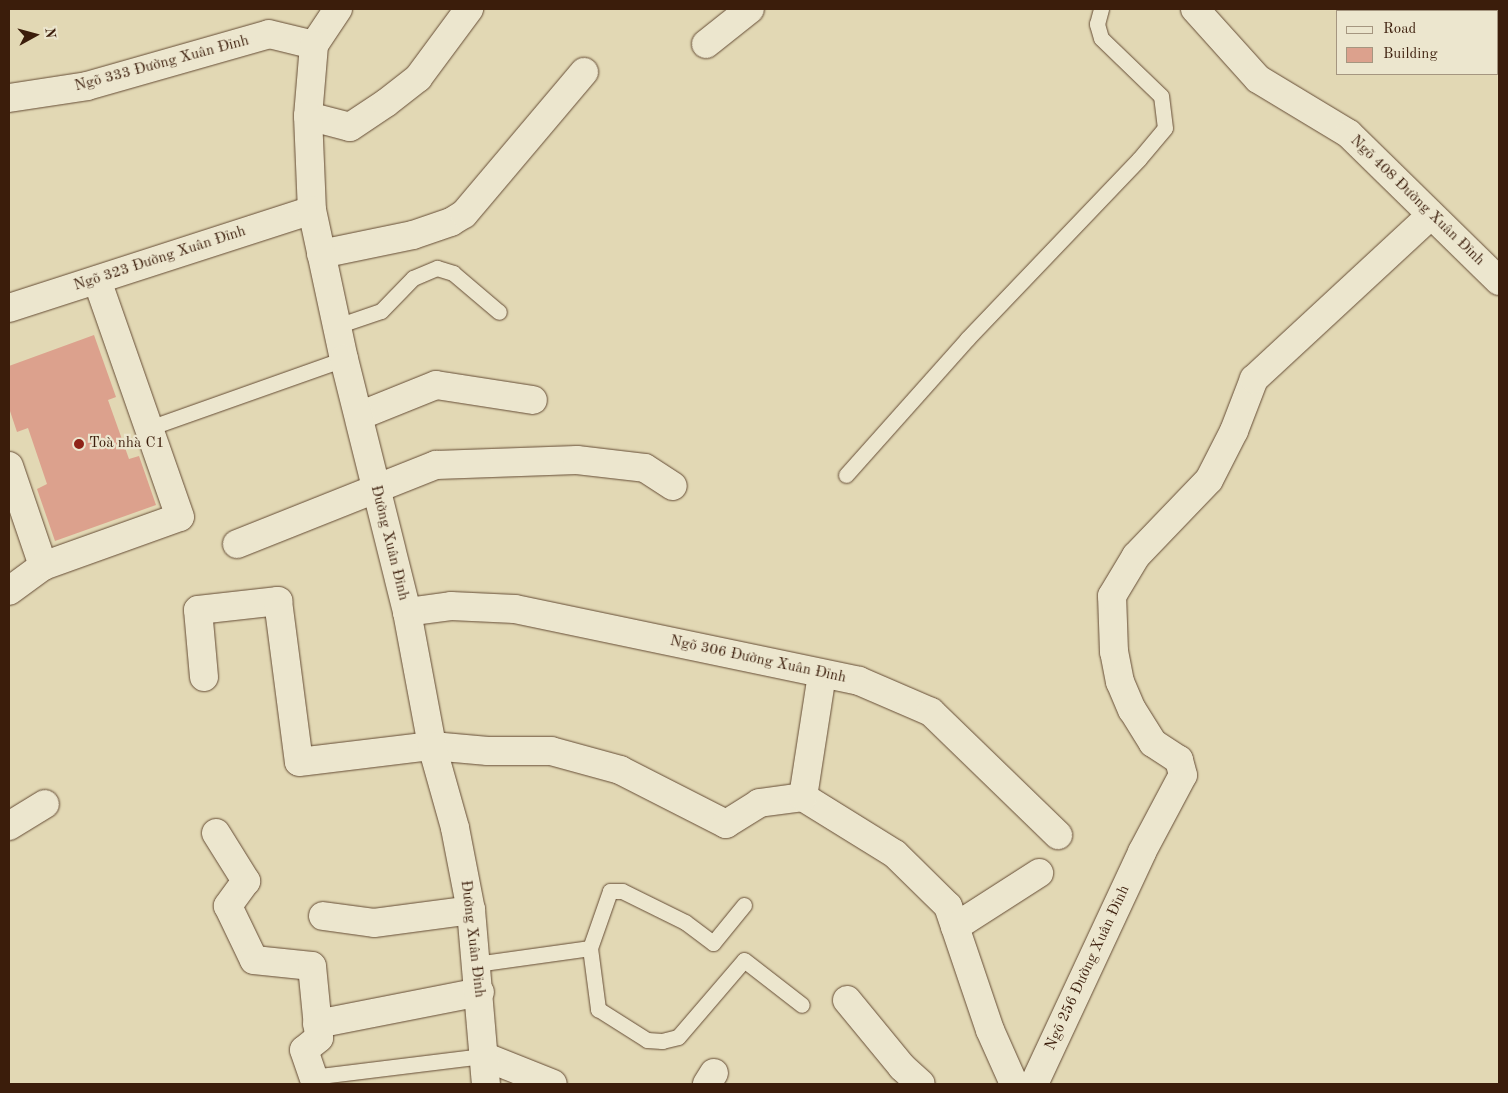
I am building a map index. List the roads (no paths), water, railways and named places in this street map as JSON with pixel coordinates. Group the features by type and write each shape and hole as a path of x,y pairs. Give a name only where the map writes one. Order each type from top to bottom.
{"street":[{"name":"Đường Xuân Đỉnh","path":"338,9 314,45 308,116 312,210 344,359 406,612 432,746 455,828 471,910 480,992 486,1084"},
{"path":"308,116 350,127 386,104 418,78 469,9"},
{"path":"706,44 750,9"},
{"name":"Ngõ 408 Đường Xuân Đỉnh","path":"1195,9 1258,79 1349,134 1499,281"},
{"name":"Ngõ 333 Đường Xuân Đỉnh","path":"9,98 87,86 270,34 314,45"},
{"path":"321,254 413,235 451,222 464,214 584,72"},
{"name":"Ngõ 323 Đường Xuân Đỉnh","path":"9,308 312,210"},
{"name":"Ngõ 256 Đường Xuân Đỉnh","path":"1034,1084 1142,852 1180,784 1182,766 1179,760 1153,743 1126,696 1114,652 1112,596 1136,556 1210,480 1234,431 1254,379 1431,215"},
{"path":"9,591 43,566 180,517 97,280"},
{"path":"359,416 436,385 533,400"},
{"path":"237,544 375,487 436,465 577,460 645,468 673,486"},
{"path":"9,466 43,566"},
{"path":"204,677 198,610 278,601 300,762 432,746 488,751 551,751 620,770 726,824 760,803 803,797 895,854 948,906 990,1030 1014,1084"},
{"name":"Ngõ 306 Đường Xuân Đỉnh","path":"406,612 451,606 515,609 859,681 931,712 1058,835"},
{"path":"803,797 822,674"},
{"path":"9,826 45,804"},
{"path":"216,833 246,881 228,906 254,960 312,966 318,1038 304,1050 311,1082"},
{"path":"955,927 1040,873"},
{"path":"324,916 374,923 471,910"},
{"path":"317,1024 480,992"},
{"path":"847,1000 903,1079"},
{"path":"483,1056 553,1084"}],"lane":[{"path":"846,475 967,339 1139,159 1165,128 1161,96 1101,38 1097,24 1101,9"},
{"path":"337,326 381,311 413,278 437,268 453,273 499,312"},
{"path":"149,428 344,359"},
{"path":"744,905 714,943 685,922 622,892 610,890 590,948 598,1009 647,1040 662,1041 678,1037 744,960 802,1006"},
{"path":"476,964 590,948"},
{"path":"311,1082 483,1056"}],"place":[{"name":"Toà nhà C1","path":"79,444"}]}
